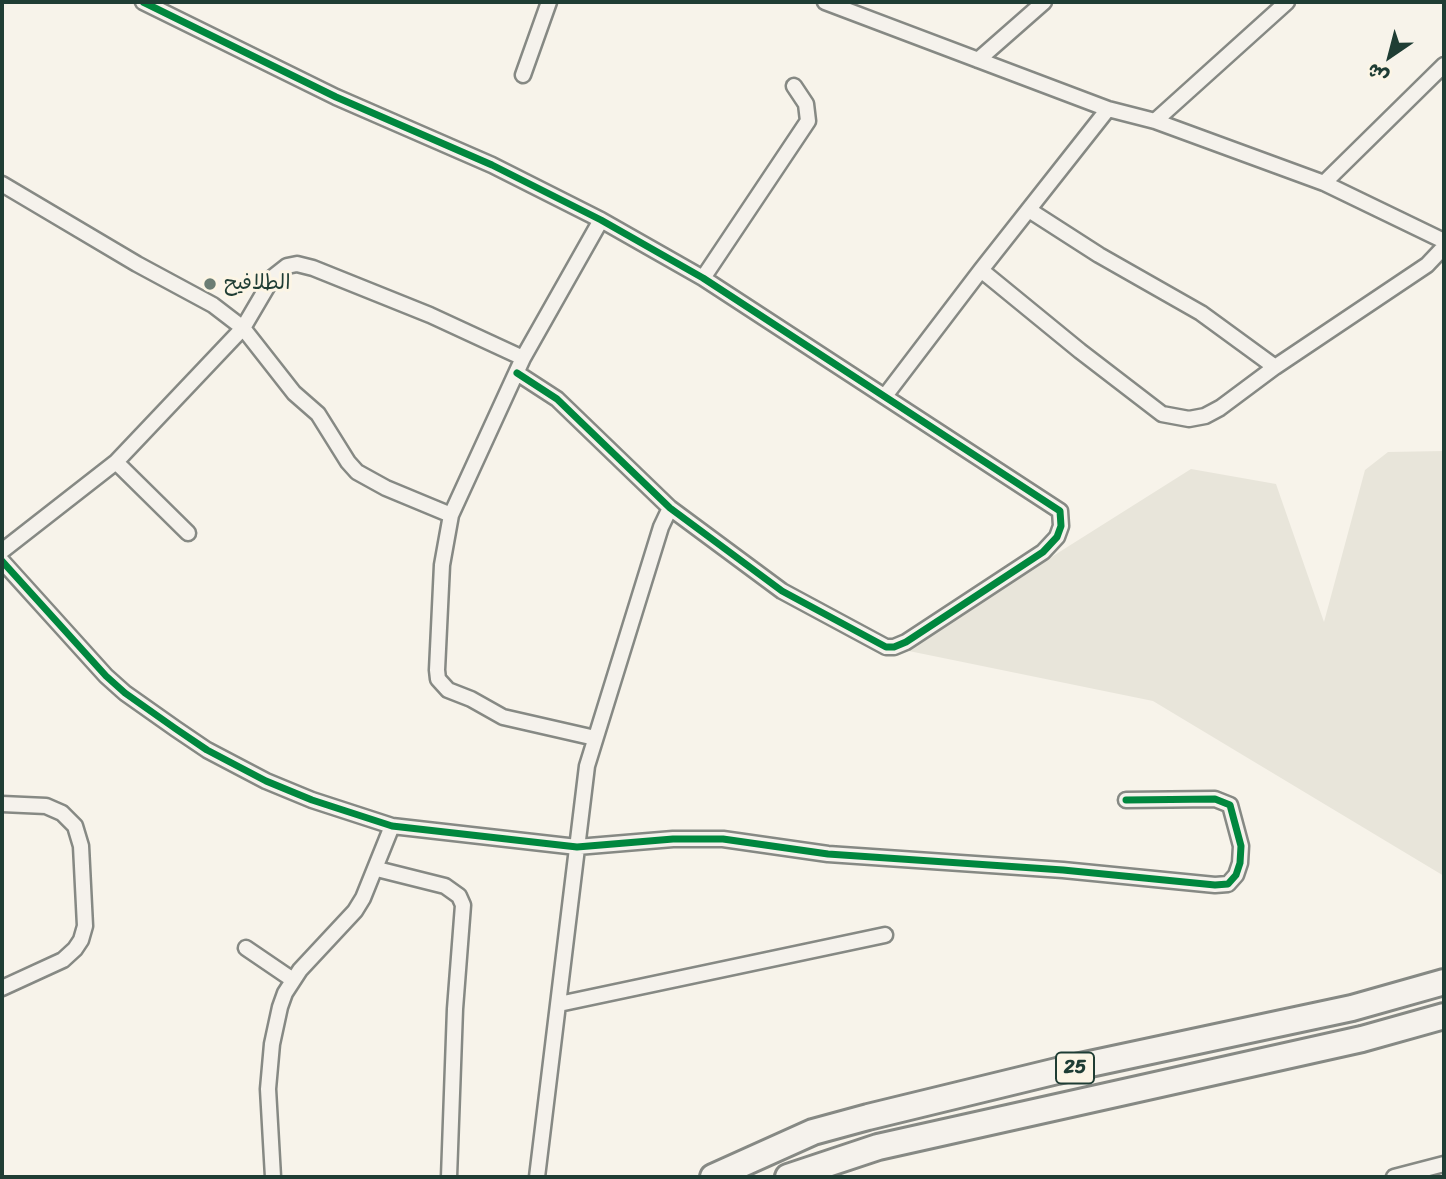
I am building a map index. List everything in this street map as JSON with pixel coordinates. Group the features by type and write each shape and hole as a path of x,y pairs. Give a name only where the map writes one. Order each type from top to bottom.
{"highway":[{"name":"25","path":"713,1177 813,1132 868,1117 1057,1071 1352,1008 1444,982"},
{"name":"25","path":"788,1177 878,1147 1362,1039 1444,1016"}],"street":[{"path":"143,2 335,97 492,165 601,220 703,278 1060,511 1061,526 1057,537 1043,552 906,642 894,648 886,647 782,591 670,508 557,399 517,373"},
{"path":"523,75 549,2"},
{"path":"978,60 1044,2"},
{"path":"1155,121 1287,2"},
{"path":"830,3 1108,110 1155,121 1324,183 1444,241"},
{"path":"1324,183 1444,65"},
{"path":"703,278 808,121 806,104 794,86"},
{"path":"885,396 1108,110"},
{"path":"2,184 137,264 213,305 243,328 294,393 318,414 357,472 386,488 452,515"},
{"path":"1029,210 1099,255 1200,313 1275,367"},
{"path":"595,738 503,718 471,699 448,690 441,684 437,670 442,565 452,515 523,358 601,220"},
{"path":"981,270 1162,414 1189,419 1205,416 1220,408 1275,367 1427,265 1444,247"},
{"path":"2,551 116,462 243,328 273,277 287,266 297,264 313,268 430,315 523,358"},
{"path":"116,462 188,533"},
{"path":"537,1177 583,792 595,738 661,527 670,508"},
{"path":"2,561 106,677 176,729 207,750 266,781 312,800 392,826 577,847 673,839 723,839 828,854 1063,870 1215,885 1228,884 1236,875 1241,846 1230,805 1215,799 1126,800"},
{"path":"2,804 46,806 62,813 75,826 81,846 85,926 81,940 63,960 2,988"},
{"path":"273,1177 268,1100 269,1067 280,1007 293,980 355,911 377,869 392,826"},
{"path":"377,869 445,886 459,895 463,905 455,1009 449,1177"},
{"path":"559,1004 885,935"},
{"path":"246,948 293,980"},
{"path":"1394,1177 1444,1164"}],"shaded area":[{"path":"1444,451 1444,876 1153,701 904,650 1191,469 1276,484 1324,622 1365,470 1388,452"}],"cycle path":[{"path":"143,2 336,97 492,165 601,220 703,278 1060,511 1061,526 1057,537 1043,552 906,642 886,647 782,591 670,508 557,399 517,373"},
{"path":"2,561 106,676 176,729 207,750 266,781 312,800 392,826 577,847 673,839 723,839 828,854 1063,870 1215,885 1228,884 1236,875 1241,846 1230,805 1215,799 1126,800"}],"place":[{"name":"الطلافيح","path":"210,284"}]}
